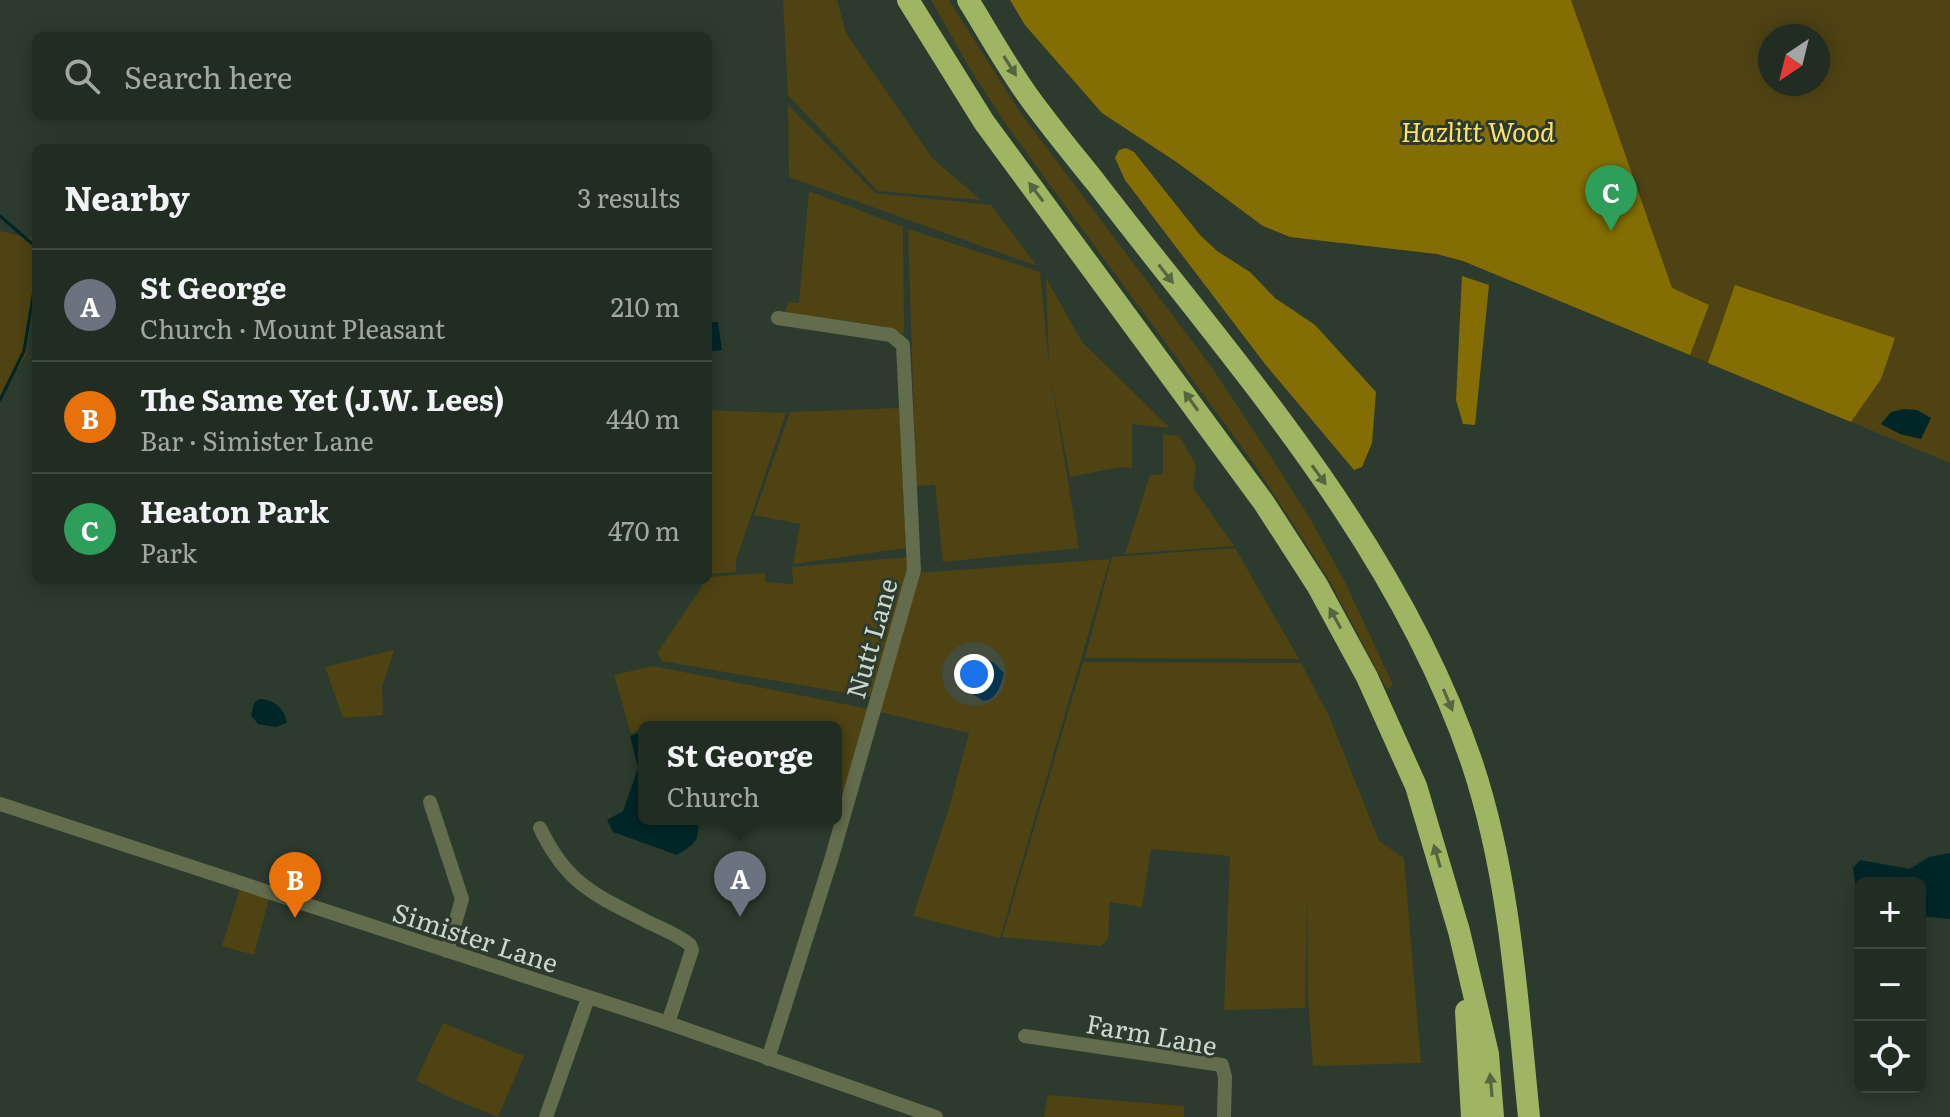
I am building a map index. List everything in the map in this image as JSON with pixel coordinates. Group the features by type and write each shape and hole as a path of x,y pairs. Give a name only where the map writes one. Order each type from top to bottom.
{"highway":[{"path":"908,0 984,122 1264,503 1317,585 1367,677 1416,786 1459,931 1488,1054 1493,1117"},
{"path":"968,0 1026,92 1274,412 1328,487 1404,608 1447,698 1485,806 1500,864 1529,1117"},
{"path":"1459,931 1471,1057 1472,1117"},
{"path":"1514,971 1514,1117"}],"street":[{"name":"Nutt Lane","path":"778,318 891,335 903,345 914,570 842,822"},
{"path":"430,802 462,899 447,951"},
{"name":"Simister Lane","path":"0,804 668,1023 936,1117"},
{"name":"Nutt Lane","path":"768,1059 841,825"},
{"path":"540,828 560,866 574,879 593,893 690,945 692,950 668,1023"},
{"path":"546,1117 588,998"},
{"name":"Farm Lane","path":"1025,1036 1222,1065 1225,1077 1224,1117"}],"green space":[{"path":"783,0 837,0 846,33 933,159 981,200 878,191 788,95"},
{"path":"931,0 949,0 1022,115 1213,369 1312,522 1345,582 1393,685 1387,689 1328,578 1257,468 1007,126"},
{"path":"1010,0 1950,0 1950,463 1463,261 1437,254 1290,237 1263,226 1178,163 1102,113 1025,25"},
{"name":"Hazlitt Wood","path":"1010,0 1571,0 1672,288 1709,305 1690,355 1463,261 1437,254 1290,237 1263,226 1178,163 1102,113 1025,25"},
{"path":"788,105 875,193 991,205 1037,266 789,177"},
{"path":"1126,148 1134,152 1200,235 1217,251 1250,272 1275,298 1315,325 1376,392 1372,443 1362,467 1354,470 1265,364 1125,180 1115,158 1119,150"},
{"path":"809,191 903,227 904,334 882,326 784,313 789,302 799,303"},
{"path":"908,229 1040,272 1049,365 1046,278 1082,342 1170,428 1132,424 1132,468 1120,467 1070,477 1051,378 1079,548 943,562 935,485 916,486"},
{"path":"0,231 32,238 32,311 26,355 0,398"},
{"path":"1462,276 1489,285 1475,425 1463,424 1456,400"},
{"path":"1735,285 1895,338 1881,379 1851,422 1708,363"},
{"path":"900,408 906,548 793,564 800,524 754,515 790,412"},
{"path":"712,410 786,413 736,560 736,572 712,574"},
{"path":"1163,434 1179,436 1196,465 1193,488 1234,546 1125,554 1150,475 1163,474"},
{"path":"1235,548 1299,659 1085,658 1112,557"},
{"path":"908,557 907,581 875,698 662,661 657,653 702,584 712,584 712,577 765,573 765,582 793,584 792,567"},
{"path":"1110,559 1000,938 913,916 949,808 969,733 879,712 918,573"},
{"path":"394,650 382,687 383,715 343,718 325,667"},
{"path":"1083,662 1301,663 1329,716 1379,841 1404,858 1421,1063 1313,1066 1308,997 1307,895 1305,1008 1224,1010 1230,856 1151,849 1142,907 1110,902 1108,939 1101,946 1002,937"},
{"path":"653,666 869,709 842,797 842,721 638,721 638,730 631,734 614,675"},
{"path":"240,888 269,898 254,955 222,946"},
{"path":"443,1023 524,1056 498,1117 416,1080"},
{"path":"1048,1095 1184,1106 1184,1117 1044,1117"}],"water":[{"path":"712,322 718,322 722,350 712,351"},
{"path":"1917,410 1931,418 1921,439 1900,434 1881,424 1891,412"},
{"path":"985,659 1004,673 995,694 984,701 974,695 972,680 974,670"},
{"path":"259,699 278,705 287,723 276,727 258,724 251,715 254,703"},
{"path":"638,733 638,768 630,736"},
{"path":"638,768 638,825 698,825 695,841 677,855 613,832 607,820 623,811"},
{"path":"1950,853 1950,919 1926,917 1926,877 1854,877 1853,868 1860,860 1910,869 1929,857"}],"waterway":[{"path":"0,216 32,244"},
{"path":"0,400 24,351 32,302"}],"place":[{"name":"Heaton Park","path":"1611,231"},
{"name":"St George","path":"740,917"},
{"name":"The Same Yet (J.W. Lees)","path":"295,918"}]}
